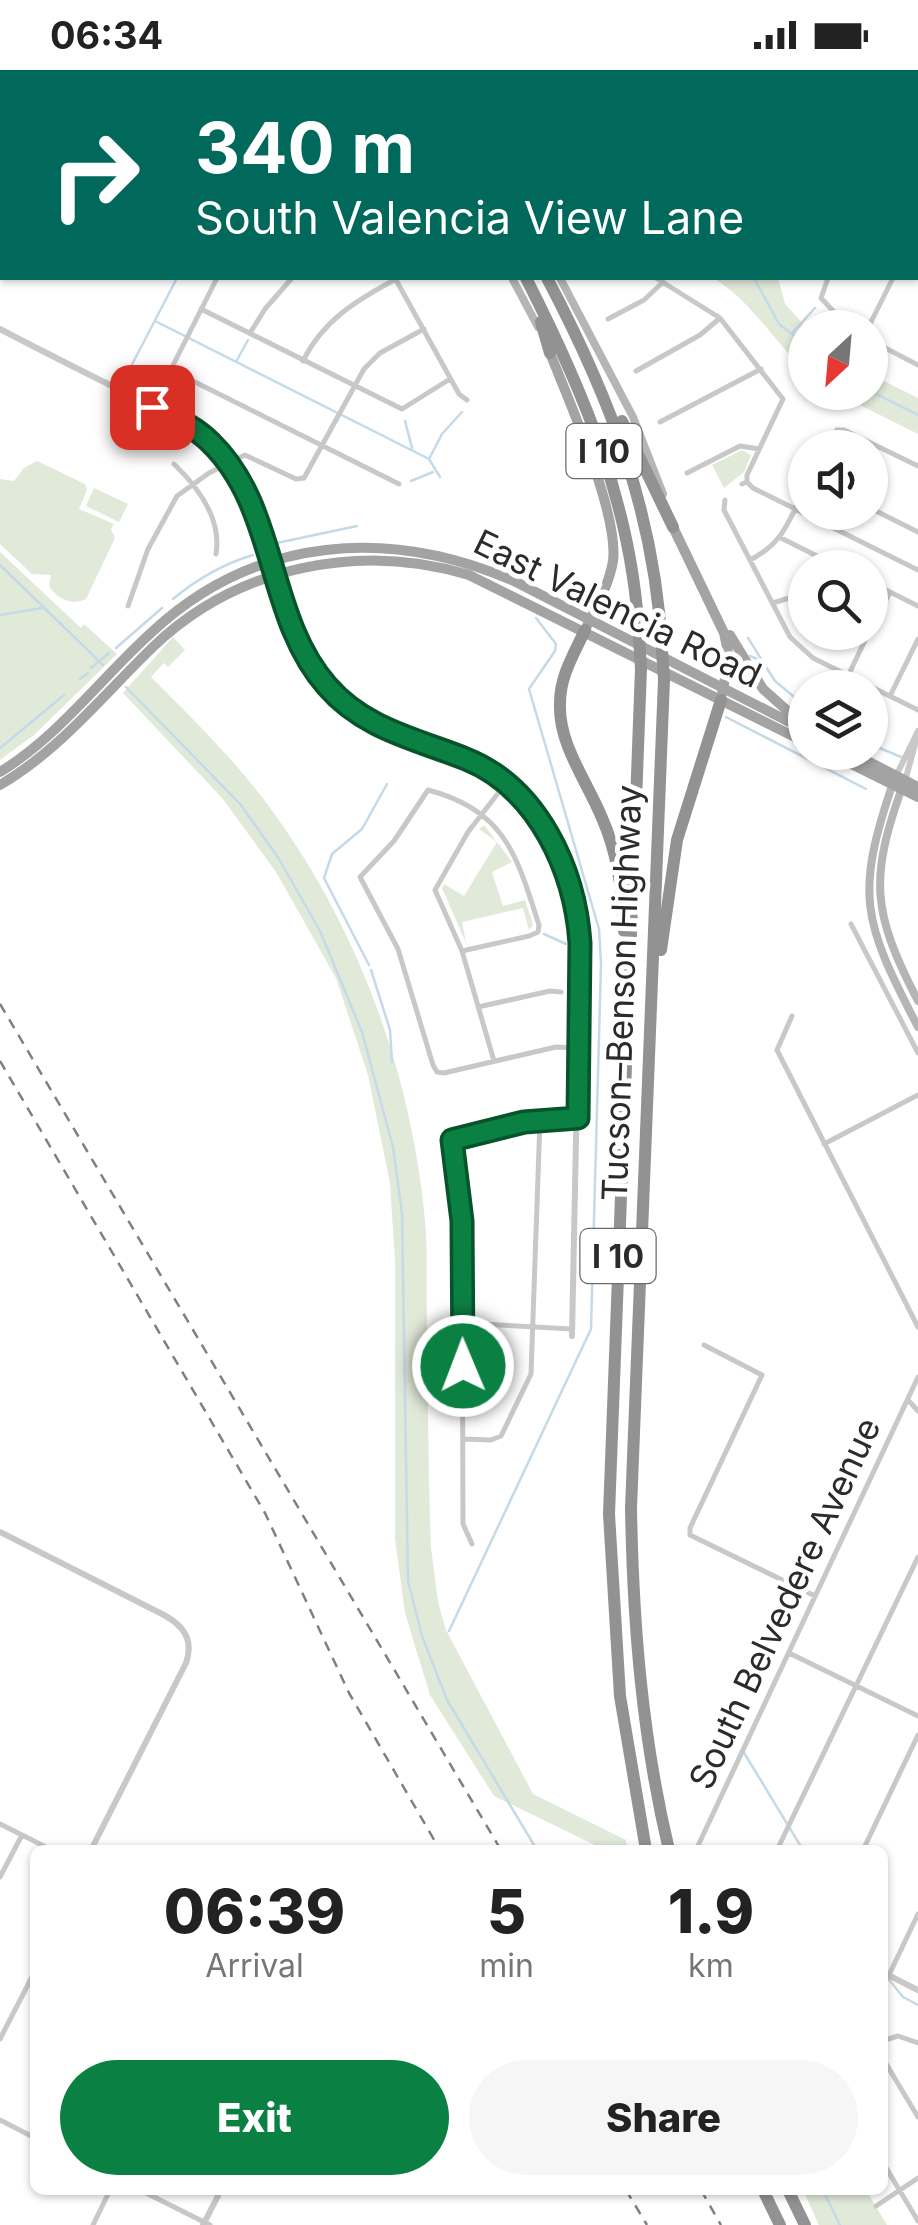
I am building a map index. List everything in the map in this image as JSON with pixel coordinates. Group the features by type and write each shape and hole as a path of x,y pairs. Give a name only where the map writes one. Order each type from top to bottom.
{"highway":[{"path":"527,280 550,353"},
{"name":"Tucson–Benson Highway","path":"527,280 572,370 609,469 629,554 639,638 610,1571 621,1709 645,1845"},
{"path":"548,280 594,362 673,527"},
{"name":"Tucson–Benson Highway","path":"548,280 602,390 630,467 654,568 662,650 632,1559 642,1697 667,1845"},
{"path":"587,626 564,675 560,717 566,740 608,831 621,886 621,1188"},
{"path":"649,1057 674,851 722,695"},
{"path":"765,2195 780,2225"},
{"path":"790,2195 805,2225"}],"main road":[{"path":"513,280 550,353 592,460 612,542 610,576 587,626"},
{"path":"561,280 636,424 673,527 709,599 763,689 788,712"},
{"name":"East Valencia Road","path":"0,772 44,739 174,612 222,582 269,562 336,548 373,546 418,550 493,572 788,732"},
{"name":"East Valencia Road","path":"0,786 49,750 176,627 214,601 273,575 346,561 431,564 481,580 587,626"},
{"path":"709,599 728,646 722,695"},
{"name":"East Valencia Road","path":"722,695 788,720"},
{"path":"869,770 899,783 918,786"},
{"path":"878,770 918,797"},
{"path":"899,783 881,858 880,908 896,959 918,1000"},
{"path":"899,783 871,858 868,896 876,940 918,1027"}],"street":[{"path":"152,407 216,280"},
{"path":"250,333 290,280"},
{"path":"304,361 327,324 392,280"},
{"path":"397,280 459,394 467,400"},
{"path":"608,318 644,300 659,280 720,318 785,399 744,483 788,506"},
{"path":"827,280 818,296 830,310"},
{"path":"877,310 892,280"},
{"path":"201,309 403,411 451,379"},
{"path":"636,371 700,335 720,318"},
{"path":"0,330 200,434 228,462 249,498 304,655 325,684 374,725 470,761 506,783 542,822 561,864 578,919 582,972 572,1332 462,1323"},
{"path":"128,606 148,549 177,496 245,454 299,480 306,475 352,386 380,353 424,330"},
{"path":"888,349 918,365"},
{"path":"660,422 761,369"},
{"path":"171,370 399,484"},
{"path":"687,473 740,446 759,449"},
{"path":"888,451 918,466"},
{"path":"174,464 194,483 212,517 216,554"},
{"path":"725,500 724,510 790,637 800,648 838,670"},
{"path":"888,517 918,532"},
{"path":"750,560 773,547 788,521"},
{"path":"837,530 918,570"},
{"path":"780,538 804,550"},
{"path":"888,596 890,592 918,606"},
{"path":"773,603 788,598"},
{"path":"918,639 890,696 918,710"},
{"path":"899,783 918,733"},
{"path":"494,1060 462,951 434,890 468,832 506,783"},
{"path":"462,951 538,932 520,862 506,840 465,805 428,790 394,840 360,876 398,949 437,1072 556,1047 580,1048"},
{"path":"851,924 918,1053"},
{"path":"478,1007 561,992"},
{"path":"792,1016 776,1050 918,1327"},
{"path":"824,1144 918,1096"},
{"path":"472,1544 463,1524 462,1221 452,1140 540,1120 578,1118"},
{"path":"464,1438 491,1440 501,1436 531,1374 540,1120"},
{"path":"704,1346 762,1375 690,1535 815,1596"},
{"name":"South Belvedere Avenue","path":"698,1845 918,1378"},
{"path":"908,1400 918,1410"},
{"path":"0,1532 164,1614 181,1627 188,1639 185,1666 94,1845"},
{"path":"779,1845 918,1557"},
{"path":"789,1653 918,1716"},
{"path":"865,1845 918,1735"},
{"path":"0,1824 42,1845"},
{"path":"0,1877 22,1835"},
{"path":"888,1970 918,1914"},
{"path":"888,1975 918,1990"},
{"path":"0,2039 30,1985"},
{"path":"888,2039 898,2036 918,2043"},
{"path":"888,2067 918,2117"},
{"path":"0,2120 30,2135"},
{"path":"888,2171 918,2221"},
{"path":"876,2206 918,2178"},
{"path":"93,2225 108,2195"},
{"path":"150,2195 206,2224 219,2195"}],"green space":[{"path":"716,280 779,280 790,310 788,352 751,309"},
{"path":"888,383 918,398 918,434 870,410 888,410"},
{"path":"742,450 751,455 744,472 724,488 712,465"},
{"path":"37,461 85,484 87,490 79,509 114,524 111,529 115,538 86,599 81,601 61,598 49,586 51,575 32,574 0,544 0,479 14,481 24,468"},
{"path":"94,488 128,504 119,522 86,506"},
{"path":"0,552 81,628 84,624 117,654 34,735 0,760"},
{"path":"173,637 185,650 151,677 215,742 273,812 331,905 355,955 394,1059 418,1167 427,1258 431,1548 446,1630 533,1794 626,1840 626,1845 595,1845 494,1796 430,1695 405,1613 395,1539 395,1261 390,1183 368,1075 336,978 276,872 223,799 123,693"},
{"path":"484,825 497,842 479,829"},
{"path":"497,842 512,862 492,872 503,906 525,900 533,925 529,930 523,908 462,922 466,943 442,888 444,884 464,896"},
{"path":"805,2195 869,2195 887,2225 819,2225"}],"waterway":[{"path":"126,376 176,280"},
{"path":"755,280 779,324 788,331"},
{"path":"155,321 429,459"},
{"path":"237,360 248,340"},
{"path":"888,400 918,415"},
{"path":"440,477 429,459 442,434 462,412"},
{"path":"405,421 412,448"},
{"path":"411,481 433,472"},
{"path":"277,543 357,526"},
{"path":"173,599 211,573 253,555"},
{"path":"0,565 103,665"},
{"path":"0,615 42,608"},
{"path":"116,648 162,608"},
{"path":"449,1631 591,1329 599,929 529,689 556,644 536,618"},
{"path":"748,638 775,681 788,692"},
{"path":"91,668 109,653"},
{"path":"750,656 762,661"},
{"path":"80,679 88,673"},
{"path":"126,687 241,805 279,859 320,931 362,1032 393,1147 402,1213 408,1581 422,1636 447,1700 534,1845"},
{"path":"0,748 64,695"},
{"path":"726,717 866,789"},
{"path":"888,752 901,757"},
{"path":"369,965 324,878 332,854 362,829 387,784"},
{"path":"544,934 566,944"},
{"path":"371,970 390,1030 392,1062"},
{"path":"743,1751 800,1845"},
{"path":"888,1978 903,1997 918,2005"},
{"path":"825,2195 840,2225"}],"railway":[{"path":"0,1004 498,1845"},
{"path":"0,1061 265,1513 349,1693 437,1845"},
{"path":"629,2195 647,2225"},
{"path":"704,2195 721,2225"}],"route":[{"path":"152,407 208,440 236,472 255,514 273,575 304,655 325,684 374,725 492,772 542,822 561,864 578,919 582,972 578,1118 524,1122 452,1140 462,1221 463,1366"}]}
